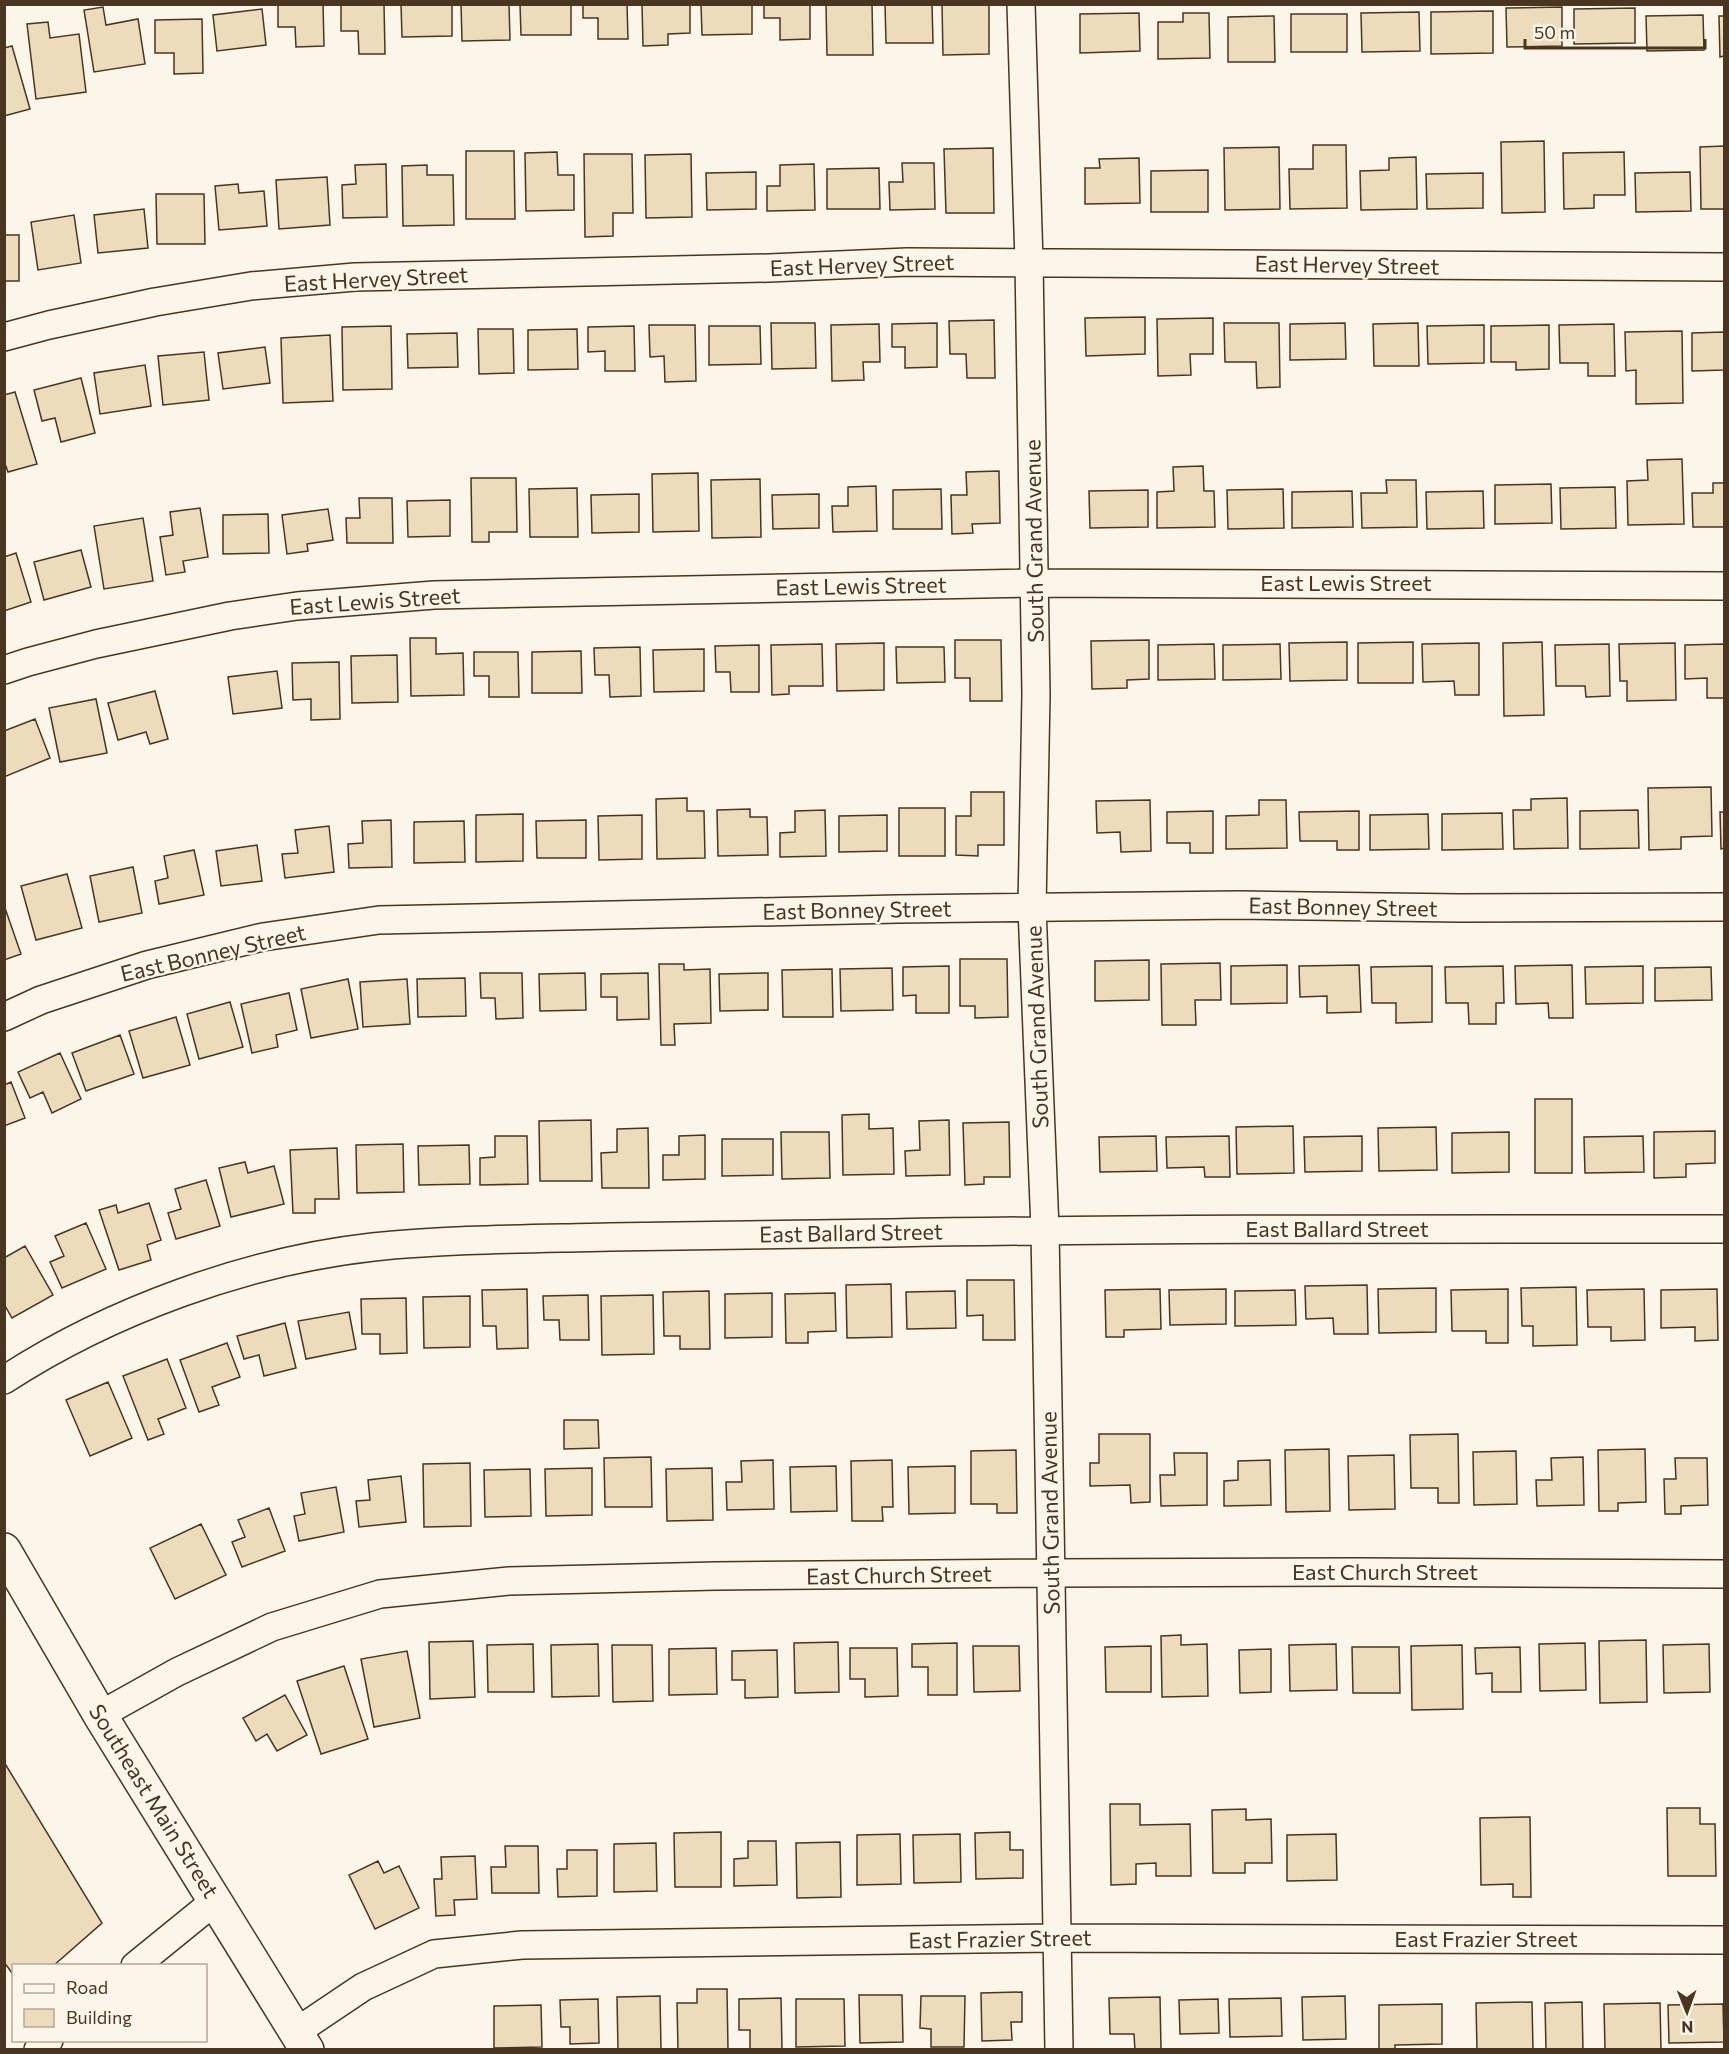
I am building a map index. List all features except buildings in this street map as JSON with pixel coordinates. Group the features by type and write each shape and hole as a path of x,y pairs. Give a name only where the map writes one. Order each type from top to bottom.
{"main road":[{"name":"Southeast Main Street","path":"4,1550 100,1715 302,2041"}],"street":[{"name":"South Grand Avenue","path":"1021,4 1029,262 1036,693 1032,908 1045,1229 1059,2049"},
{"name":"East Hervey Street","path":"4,338 49,325 155,302 251,286 355,277 769,268 908,262 1725,267"},
{"name":"East Lewis Street","path":"4,670 96,644 230,616 297,606 434,595 1034,584 1725,586"},
{"name":"East Bonney Street","path":"4,1017 41,1000 147,965 263,937 379,920 898,909 1240,905 1460,908 1725,907"},
{"name":"East Ballard Street","path":"4,1380 102,1325 180,1293 271,1265 370,1247 472,1240 1045,1229 1725,1229"},
{"name":"East Church Street","path":"100,1715 177,1672 272,1627 380,1594 509,1581 1051,1572 1725,1574"},
{"path":"136,1964 215,1901"},
{"name":"East Frazier Street","path":"302,2041 363,1987 434,1954 522,1945 1057,1938 1725,1940"}]}
